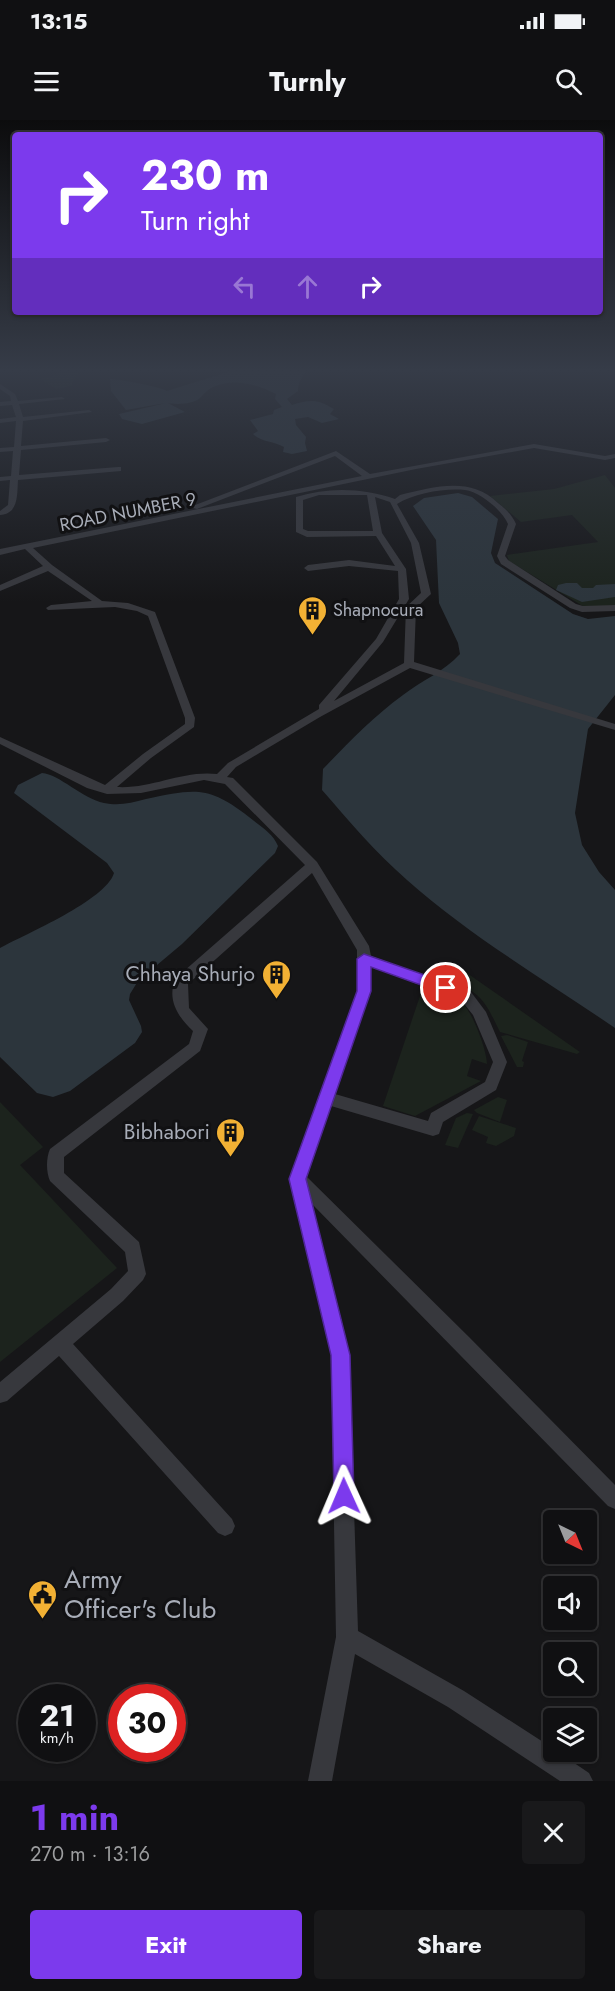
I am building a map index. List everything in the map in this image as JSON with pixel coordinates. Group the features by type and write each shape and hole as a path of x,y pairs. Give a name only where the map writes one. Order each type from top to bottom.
{"street":[{"path":"0,450 34,447"},
{"name":"ROAD NUMBER 9","path":"0,552 531,447"},
{"name":"ROAD NUMBER 9","path":"537,447 605,458 615,456"},
{"path":"1,513 12,505 18,448"},
{"path":"155,522 336,453 369,477"},
{"path":"0,479 118,469"},
{"path":"378,533 307,534 299,530 299,499 318,493 370,493 394,501 450,487 469,488 490,500 509,517 512,524 501,556 504,562 582,609 615,608"},
{"path":"316,715 380,640 404,599 402,569 378,533 370,493"},
{"path":"394,501 395,509 415,543 426,594 411,607"},
{"path":"27,547 49,567 98,601"},
{"path":"308,568 349,563 402,569"},
{"path":"0,588 49,567"},
{"path":"404,599 411,607 409,664"},
{"path":"51,608 130,605 152,614 190,718 190,725 147,756 107,790"},
{"path":"220,777 232,765 409,664 615,727"},
{"path":"0,740 91,785 107,790 130,792 199,776 220,777 238,788 313,865 364,950 364,991 297,1179 340,1355 348,1637 320,1781"},
{"path":"0,1394 117,1295 136,1274 134,1248 56,1176 56,1155 195,1047 201,1029 187,1017 178,1002 181,982 313,865"},
{"path":"326,1098 433,1129 437,1118 491,1086 500,1062 478,1012 466,996 364,959"},
{"path":"297,1179 463,1343 615,1499"},
{"path":"60,1343 225,1526"},
{"path":"348,1637 456,1699 581,1781"}],"shaded area":[{"path":"284,447 306,447 307,451 292,454 283,452"},
{"path":"605,475 615,488 615,605 587,608 509,561 507,555 598,542 572,515 521,522 490,496 554,489"},
{"path":"458,493 472,497 498,519 491,553 495,563 573,614 588,619 615,616 615,695 588,729 575,813 582,845 599,872 615,890 615,1028 482,939 431,900 384,858 322,790 323,769 371,721 460,654 458,643 439,603 436,540 413,506 424,498"},
{"path":"577,583 582,588 615,584 615,597 582,602 556,590 558,585"},
{"path":"42,773 49,774 96,801 109,804 125,804 177,793 200,792 211,795 235,807 262,827 273,837 278,846 275,853 182,944 138,981 129,1000 142,1032 135,1043 70,1091 53,1097 37,1093 0,1057 0,948 81,905 108,883 114,873 107,863 14,793 18,785"},
{"path":"464,971 580,1052 577,1054 500,1032 491,1014 477,995 452,982 455,976"},
{"path":"422,990 451,996 464,1004 478,1029 487,1064 472,1059 467,1076 481,1081 415,1116 383,1106"},
{"path":"507,1035 528,1042 522,1061 524,1062 523,1067 517,1067 501,1036"},
{"path":"498,1097 507,1100 500,1122 474,1110"},
{"path":"0,1102 43,1147 20,1165 117,1268 0,1362"},
{"path":"467,1113 473,1114 458,1148 445,1145 456,1118"},
{"path":"479,1116 516,1128 514,1136 496,1146 486,1143 488,1137 472,1130"}],"place":[{"name":"Shapnocura","path":"312,636"},
{"name":"Chhaya Shurjo","path":"276,1000"},
{"name":"Bibhabori","path":"231,1158"},
{"name":"Army Officer's Club","path":"43,1620"}],"route":[{"path":"344,1496 340,1355 297,1179 364,991 364,959 446,988"}]}
